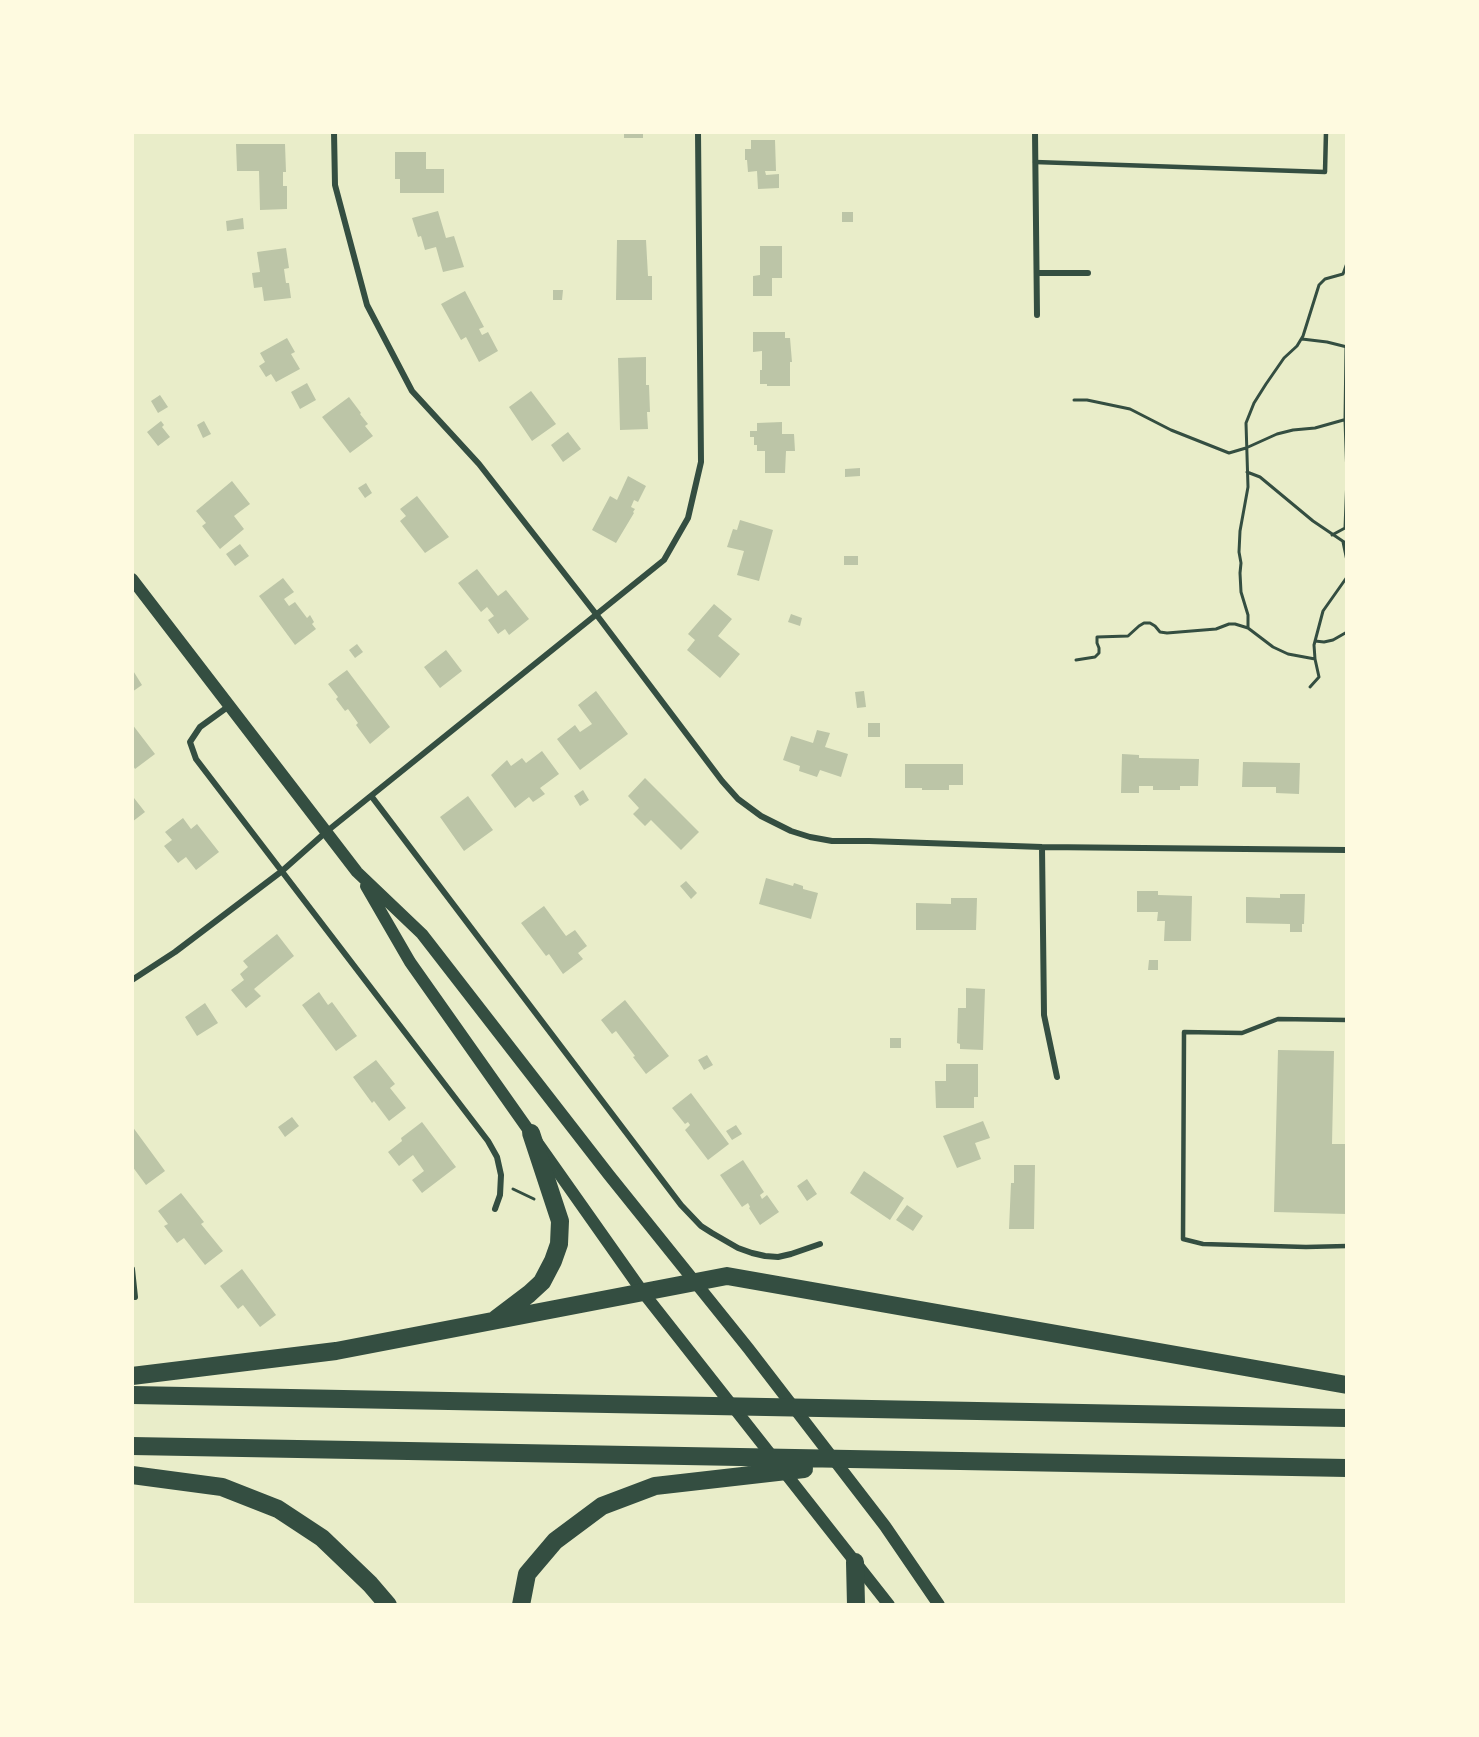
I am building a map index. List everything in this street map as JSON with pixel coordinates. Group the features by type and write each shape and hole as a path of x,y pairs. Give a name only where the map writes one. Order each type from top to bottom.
{"highway":[{"path":"491,1322 542,1282 554,1261 559,1244 560,1221 531,1133"},
{"path":"132,1376 336,1351 727,1276 1347,1385"},
{"path":"132,1395 1347,1418"},
{"path":"132,1446 1347,1468"},
{"path":"521,1605 527,1574 555,1541 602,1506 655,1486 874,1460"},
{"path":"132,1475 222,1487 278,1509 322,1538 370,1584 388,1605"},
{"path":"855,1562 856,1605"}],"main road":[{"path":"132,579 357,872 410,962 642,1291 889,1605"},
{"path":"357,872 422,934 602,1166 748,1348 885,1526 939,1605"}],"street":[{"path":"334,132 335,185 367,305 412,391 478,464 596,614 728,789 762,816 791,831 832,841 1042,847 1347,850"},
{"path":"132,980 175,952 282,871 326,832 664,560 688,518 701,462 698,132"},
{"path":"1035,132 1037,315"},
{"path":"1037,273 1088,273"},
{"path":"229,706 200,727 190,742 196,759 488,1141 497,1157 501,1175 500,1195 495,1209"},
{"path":"372,797 681,1205 701,1226 738,1248 765,1256 778,1257 820,1244"},
{"path":"1042,847 1044,1015 1057,1077"},
{"path":"132,1269 135,1298"}],"lane":[{"path":"1035,162 1325,172 1326,132"},
{"path":"1347,1020 1278,1019 1242,1033 1184,1032 1183,1228 1183,1239 1203,1244 1347,1246"}],"path":[{"path":"1248,628 1248,615 1241,592 1239,552 1240,531 1248,487 1246,423 1254,403 1284,358 1302,339 1319,285 1325,279 1343,274 1347,263"},
{"path":"1302,339 1346,347 1345,528 1332,535"},
{"path":"1074,400 1087,400 1130,409 1171,430 1229,453 1277,434 1346,420"},
{"path":"1247,472 1260,477 1313,521 1345,543 1347,561"},
{"path":"1310,687 1319,677 1315,659 1315,641 1323,611 1347,577"},
{"path":"1076,660 1095,657 1099,653 1098,637 1128,636 1144,623 1150,623 1160,632 1167,633 1235,624 1248,628 1272,646 1288,654 1315,659"},
{"path":"1315,641 1333,640 1347,632"},
{"path":"500,1184 541,1202"}],"building":[{"path":"624,132 643,132 643,138 624,138"},
{"path":"751,140 775,140 776,171 765,171 766,175 779,174 779,188 758,189 757,171 748,172 745,149 751,149"},
{"path":"236,144 285,144 286,172 283,172 283,186 287,186 287,209 260,210 259,171 237,171"},
{"path":"395,152 426,152 426,169 444,169 444,193 400,193 400,179 395,179"},
{"path":"438,211 446,238 454,236 464,267 443,272 436,247 425,250 421,236 418,237 412,218"},
{"path":"842,212 853,212 853,222 842,222"},
{"path":"243,218 244,229 227,231 226,221"},
{"path":"617,240 646,240 648,276 652,276 652,300 616,300"},
{"path":"760,246 782,246 782,278 772,278 772,296 753,296 753,276 760,275"},
{"path":"286,248 289,268 284,269 291,298 264,301 262,287 254,288 252,273 260,272 257,252"},
{"path":"553,290 563,290 562,300 553,300"},
{"path":"465,291 484,327 479,329 482,335 488,332 498,351 479,362 466,337 461,340 441,304"},
{"path":"753,332 785,332 785,338 790,338 792,362 790,362 790,386 760,384 762,351 753,352"},
{"path":"287,338 295,352 291,354 300,369 276,382 271,374 266,377 259,366 265,362 260,353"},
{"path":"646,357 646,385 649,385 650,412 647,412 648,429 620,430 618,358"},
{"path":"307,383 316,400 300,409 291,392"},
{"path":"531,391 556,424 532,441 509,407"},
{"path":"160,395 168,407 158,413 151,401"},
{"path":"349,397 368,424 365,426 373,436 350,453 322,417"},
{"path":"161,421 164,425 162,427 170,437 158,446 147,432"},
{"path":"204,421 211,434 203,438 197,425"},
{"path":"782,422 782,434 794,434 795,451 786,451 785,473 765,473 765,451 757,451 754,437 750,437 750,431 757,431 757,423"},
{"path":"568,432 581,449 563,462 551,445"},
{"path":"860,468 860,476 845,477 845,469"},
{"path":"628,476 646,486 638,502 634,500 631,507 635,509 634,513 616,543 592,530 610,496 617,500"},
{"path":"232,481 250,504 234,516 244,529 220,549 202,526 206,523 196,511"},
{"path":"366,483 372,493 365,498 358,488"},
{"path":"417,496 449,537 425,553 400,521 406,516 400,509"},
{"path":"740,520 773,530 759,581 737,575 744,551 727,547 733,529 737,530"},
{"path":"240,544 249,556 235,566 226,554"},
{"path":"844,556 858,556 858,565 844,565"},
{"path":"477,569 498,596 506,590 529,619 509,635 505,629 498,634 488,620 494,616 487,607 481,612 458,583"},
{"path":"283,578 294,592 284,599 289,606 295,602 307,618 310,615 316,629 295,645 259,596"},
{"path":"714,604 732,619 718,636 740,654 720,678 687,650 695,640 688,634"},
{"path":"791,614 802,618 800,626 788,622"},
{"path":"357,644 363,652 355,658 349,650"},
{"path":"446,650 462,671 440,688 424,667"},
{"path":"132,669 142,685 132,692"},
{"path":"347,670 390,727 370,744 356,725 358,723 348,709 345,711 328,684"},
{"path":"596,691 628,734 580,770 557,739 575,725 580,732 592,724 578,705"},
{"path":"864,691 866,707 857,708 855,692"},
{"path":"868,723 880,723 880,737 868,737"},
{"path":"132,724 155,754 135,769 132,764"},
{"path":"817,730 830,733 825,747 848,754 841,777 820,770 817,777 799,771 800,766 783,760 791,736 813,743"},
{"path":"542,751 559,774 540,788 545,794 533,802 529,797 515,808 491,775 507,760 511,766 522,758 526,763"},
{"path":"1122,754 1139,755 1139,758 1199,759 1198,786 1180,786 1180,790 1153,790 1153,786 1139,786 1139,793 1121,793"},
{"path":"1243,762 1300,763 1299,794 1276,793 1276,787 1242,787"},
{"path":"905,764 963,764 963,785 949,785 949,790 905,788"},
{"path":"645,778 699,832 681,850 651,820 645,826 633,814 639,808 628,796"},
{"path":"583,790 589,800 580,806 574,796"},
{"path":"468,796 493,830 464,851 440,817"},
{"path":"134,798 145,812 132,822 132,800"},
{"path":"183,818 191,829 197,824 219,852 196,870 186,857 178,863 164,846 172,840 165,832"},
{"path":"766,878 793,886 794,883 803,886 803,889 818,893 811,919 759,904"},
{"path":"686,881 697,893 691,899 680,886"},
{"path":"1137,891 1158,891 1158,895 1192,896 1191,941 1164,941 1165,921 1157,921 1158,912 1137,912"},
{"path":"1280,894 1305,894 1302,932 1290,932 1290,924 1246,923 1246,897 1280,898"},
{"path":"951,898 977,898 976,930 916,930 916,903 951,904"},
{"path":"544,906 566,936 575,930 587,946 578,953 583,959 563,974 549,954 546,956 521,923"},
{"path":"277,934 294,956 254,989 261,996 246,1008 231,990 244,980 240,974 248,967 243,961"},
{"path":"1149,960 1158,960 1158,970 1148,970"},
{"path":"966,988 985,989 983,1050 960,1049 960,1044 957,1043 958,1008 966,1008"},
{"path":"319,992 328,1005 332,1002 357,1036 336,1051 302,1005"},
{"path":"625,1000 669,1056 646,1074 616,1031 612,1034 601,1020"},
{"path":"205,1003 218,1023 197,1036 185,1017"},
{"path":"890,1038 901,1038 901,1048 890,1048"},
{"path":"1278,1050 1334,1051 1332,1144 1347,1144 1347,1214 1274,1212"},
{"path":"707,1055 713,1065 704,1070 698,1060"},
{"path":"376,1060 395,1084 390,1088 406,1108 389,1121 353,1077"},
{"path":"946,1064 978,1064 978,1097 974,1097 974,1108 936,1108 935,1081 946,1081"},
{"path":"691,1093 729,1144 708,1160 685,1130 690,1125 688,1122 685,1124 672,1108"},
{"path":"292,1117 299,1126 285,1137 278,1127"},
{"path":"983,1121 990,1138 975,1143 981,1159 957,1168 943,1136"},
{"path":"422,1122 456,1167 422,1193 412,1180 424,1171 413,1155 399,1166 388,1152 402,1141 401,1138"},
{"path":"736,1125 742,1134 732,1140 726,1131"},
{"path":"132,1126 165,1171 146,1185 132,1166"},
{"path":"743,1160 764,1192 760,1195 762,1199 767,1195 779,1212 760,1225 748,1203 742,1207 720,1175"},
{"path":"1014,1165 1035,1165 1034,1229 1009,1229"},
{"path":"864,1171 904,1198 890,1220 850,1193"},
{"path":"807,1179 817,1194 807,1201 797,1186"},
{"path":"181,1193 204,1222 201,1224 223,1251 205,1265 184,1238 177,1243 164,1226 168,1224 158,1211"},
{"path":"907,1205 923,1216 913,1231 896,1220"},
{"path":"242,1269 276,1315 260,1327 243,1305 238,1309 220,1286"}]}
